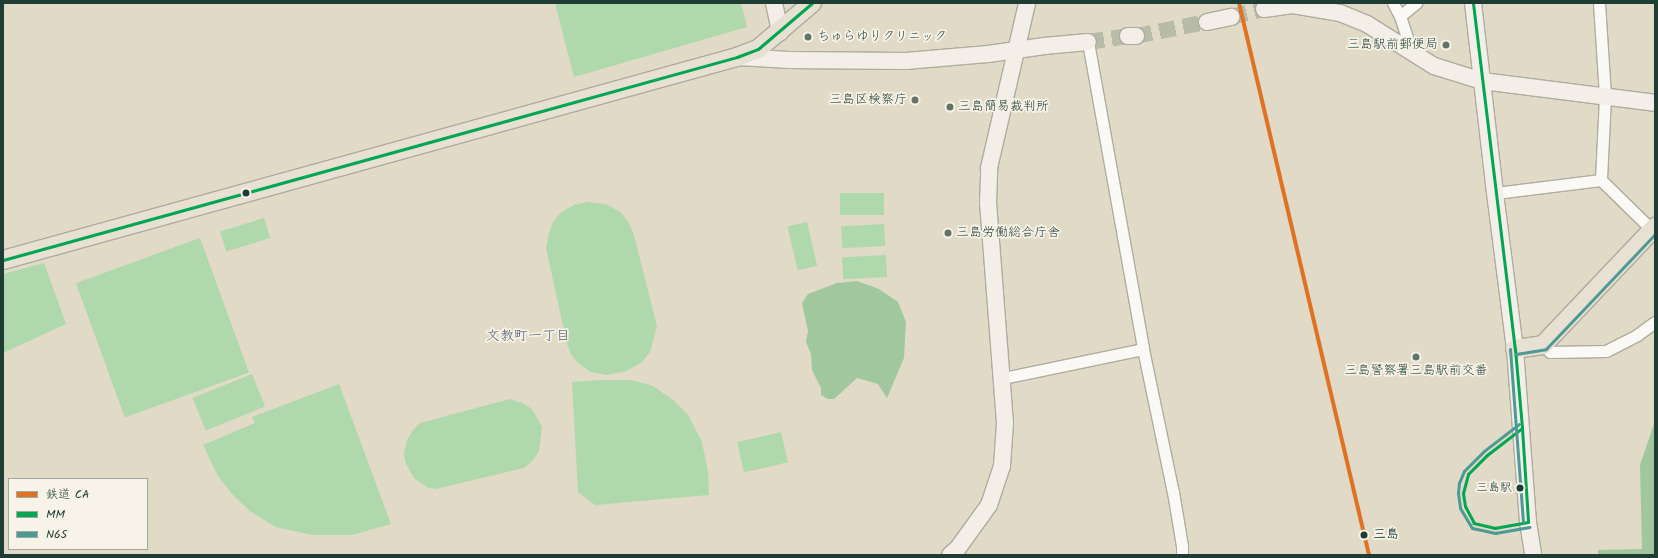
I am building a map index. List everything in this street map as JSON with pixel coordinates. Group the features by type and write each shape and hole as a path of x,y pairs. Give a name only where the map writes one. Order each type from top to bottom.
{"main road":[{"path":"3,260 736,57 758,49 780,32 812,3"},
{"path":"1515,349 1543,345 1653,229"}],"street":[{"path":"774,3 780,32"},
{"path":"950,555 958,548 989,505 1002,466 1005,423 1003,378 988,204 989,168 1027,3"},
{"path":"1393,3 1400,16 1410,50"},
{"path":"1400,16 1416,3"},
{"path":"1473,3 1515,349 1528,522 1533,555"},
{"path":"1599,3 1605,97 1602,180 1653,229"},
{"path":"1264,9 1293,5 1340,13 1367,24 1434,66 1482,80 1655,103"},
{"path":"1207,22 1231,17"},
{"path":"736,57 789,60 906,61 1088,42 1143,348 1182,546 1182,555"},
{"path":"1495,193 1602,180"},
{"path":"1543,345 1550,352 1606,351 1637,336 1655,322"},
{"path":"1003,378 1143,348"}],"green space":[{"path":"555,3 741,3 747,27 574,77"},
{"path":"840,193 884,193 884,215 840,215"},
{"path":"588,202 605,204 619,211 628,221 634,235 657,326 650,352 641,363 626,371 607,375 591,372 578,363 571,354 567,344 546,248 553,222 560,213 574,205"},
{"path":"264,218 270,238 226,252 220,231"},
{"path":"807,222 817,266 798,270 788,226"},
{"path":"884,224 885,246 842,248 841,226"},
{"path":"200,238 249,372 125,418 76,283"},
{"path":"886,255 887,277 843,279 842,257"},
{"path":"44,263 66,324 3,353 3,274"},
{"path":"857,281 879,289 898,302 906,322 904,358 887,398 878,384 857,378 834,399 828,399 821,395 821,388 812,370 811,354 806,342 808,331 802,303 808,294 837,283"},
{"path":"252,374 265,406 206,430 193,398"},
{"path":"631,380 653,386 673,400 688,415 702,442 708,472 709,495 595,505 578,492 572,382"},
{"path":"339,384 391,524 352,535 312,535 276,527 251,512 233,495 218,476 203,445 255,423 252,417"},
{"path":"510,399 522,403 532,409 542,427 539,451 534,459 524,468 436,489 428,488 414,478 406,464 404,453 407,440 413,430 420,423"},
{"path":"1655,421 1655,555 1598,555 1598,550 1642,549 1640,465"},
{"path":"781,432 788,462 744,472 737,442"}],"tunnel":[{"path":"1231,17 1264,9"},
{"path":"1136,36 1207,22"},
{"path":"1088,42 1128,36"}],"rail line":[{"name":"CA","path":"1239,3 1369,555"}],"transit line":[{"name":"MM","path":"3,260 737,57 758,49 812,3"},
{"name":"MM","path":"1473,3 1515,349 1522,428"},
{"name":"N65","path":"1516,354 1546,349 1655,234"},
{"name":"N65","path":"1510,349 1523,522"},
{"name":"N65","path":"1519,424 1484,451 1464,471 1459,483 1458,493 1460,508 1472,528 1495,533 1529,527"},
{"name":"MM","path":"1522,428 1528,522 1495,528 1474,523 1465,506 1463,493 1468,474 1487,455 1522,428"}],"place":[{"name":"ちゅらゆりクリニック","path":"808,37"},
{"name":"三島駅前郵便局","path":"1446,45"},
{"name":"三島区検察庁","path":"915,100"},
{"name":"三島簡易裁判所","path":"950,107"},
{"name":"三島労働総合庁舎","path":"948,233"},
{"name":"三島警察署三島駅前交番","path":"1416,357"},
{"name":"三島駅","path":"1520,488"},
{"name":"三島","path":"1364,535"}],"district":[{"name":"文教町一丁目","path":"528,336"}]}
